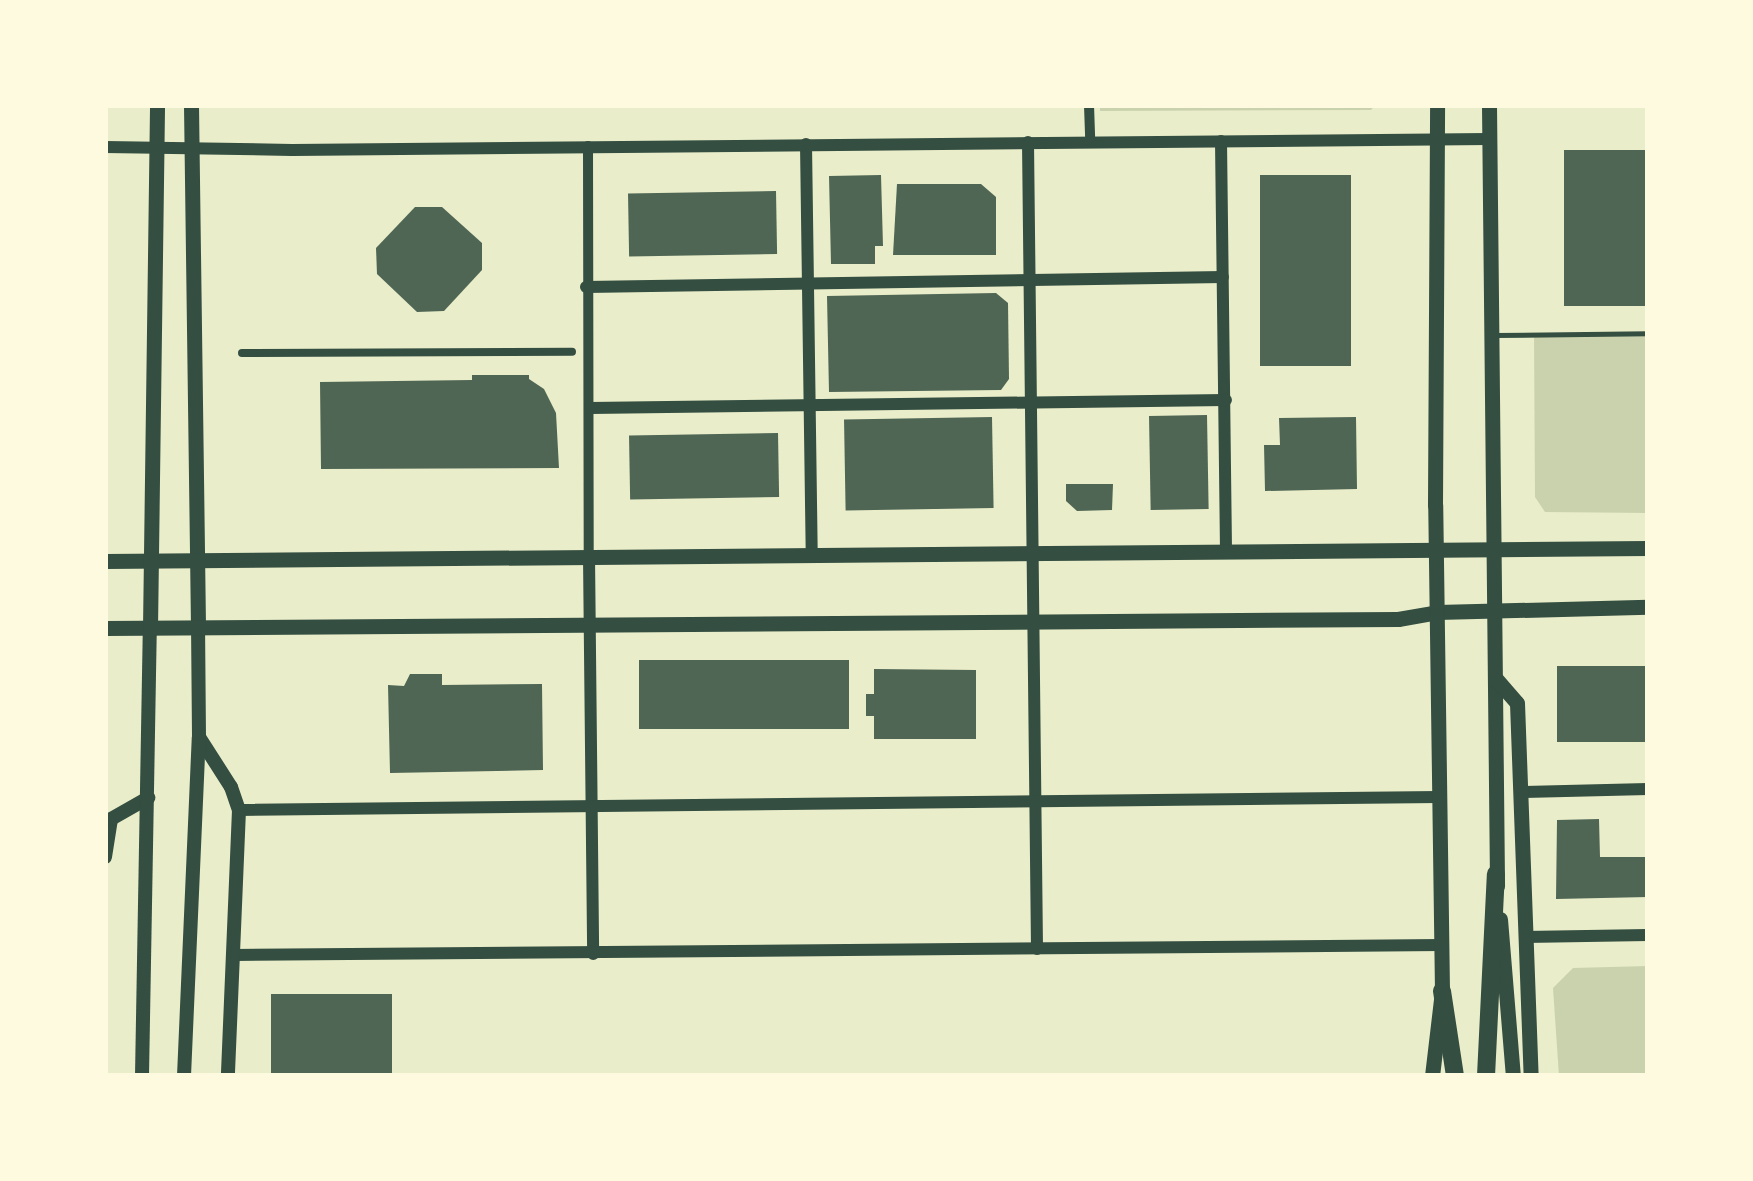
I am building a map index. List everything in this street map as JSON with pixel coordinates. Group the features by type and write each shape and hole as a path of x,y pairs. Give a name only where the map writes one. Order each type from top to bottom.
{"highway":[{"path":"1486,1076 1496,874"},
{"path":"1442,991 1455,1076"}],"main road":[{"path":"142,1076 157,178 154,105"},
{"path":"184,1076 199,737 195,105"},
{"path":"1432,1076 1442,991 1436,550 1437,105"},
{"path":"1489,105 1496,874 1513,1076"},
{"path":"105,560 1648,548"},
{"path":"105,628 1034,618 1398,619 1437,612 1648,608"},
{"path":"1497,680 1517,704 1532,1076"},
{"path":"199,737 230,787 239,810 228,1076"},
{"path":"105,857 111,819 148,798"}],"street":[{"path":"1089,105 1090,143"},
{"path":"105,147 1490,138"},
{"path":"1220,141 1226,552"},
{"path":"1028,142 1037,948"},
{"path":"806,144 812,554"},
{"path":"588,146 593,954"},
{"path":"586,287 1223,277"},
{"path":"242,352 572,352"},
{"path":"590,408 1226,400"},
{"path":"1523,792 1648,789"},
{"path":"239,810 1439,797"},
{"path":"1525,936 1648,935"},
{"path":"234,955 1442,945"}],"lane":[{"path":"1492,335 1648,333"}],"green space":[{"path":"1100,105 1375,105 1371,110 1100,111"},
{"path":"1648,333 1648,513 1545,512 1535,497 1534,334"},
{"path":"1648,966 1648,1076 1559,1076 1553,988 1573,968"}],"building":[{"path":"1564,150 1648,150 1648,306 1564,306"},
{"path":"881,175 883,246 875,246 875,264 831,264 829,176"},
{"path":"1260,175 1351,175 1351,366 1260,366"},
{"path":"897,184 981,184 996,197 996,255 893,255"},
{"path":"776,191 777,254 629,257 628,194"},
{"path":"415,207 442,207 482,243 482,270 444,311 417,312 377,274 376,248"},
{"path":"996,293 1008,303 1009,379 1001,390 829,392 827,296"},
{"path":"472,375 529,375 544,389 556,413 559,468 321,469 320,382 472,380"},
{"path":"1207,415 1209,509 1151,510 1149,416"},
{"path":"992,417 994,508 846,511 844,420"},
{"path":"1356,417 1357,489 1265,491 1264,445 1280,445 1279,418"},
{"path":"778,433 779,497 630,500 629,436"},
{"path":"1066,484 1113,484 1112,510 1077,511 1066,501"},
{"path":"639,660 849,660 849,729 639,729"},
{"path":"1557,666 1648,666 1648,742 1557,742"},
{"path":"874,669 976,670 976,739 874,739 874,716 866,716 866,694 874,694"},
{"path":"410,674 442,674 442,685 542,684 543,770 390,773 388,685 404,686"},
{"path":"1599,819 1600,857 1648,857 1648,897 1556,899 1557,820"},
{"path":"271,994 392,994 392,1076 271,1076"}]}
